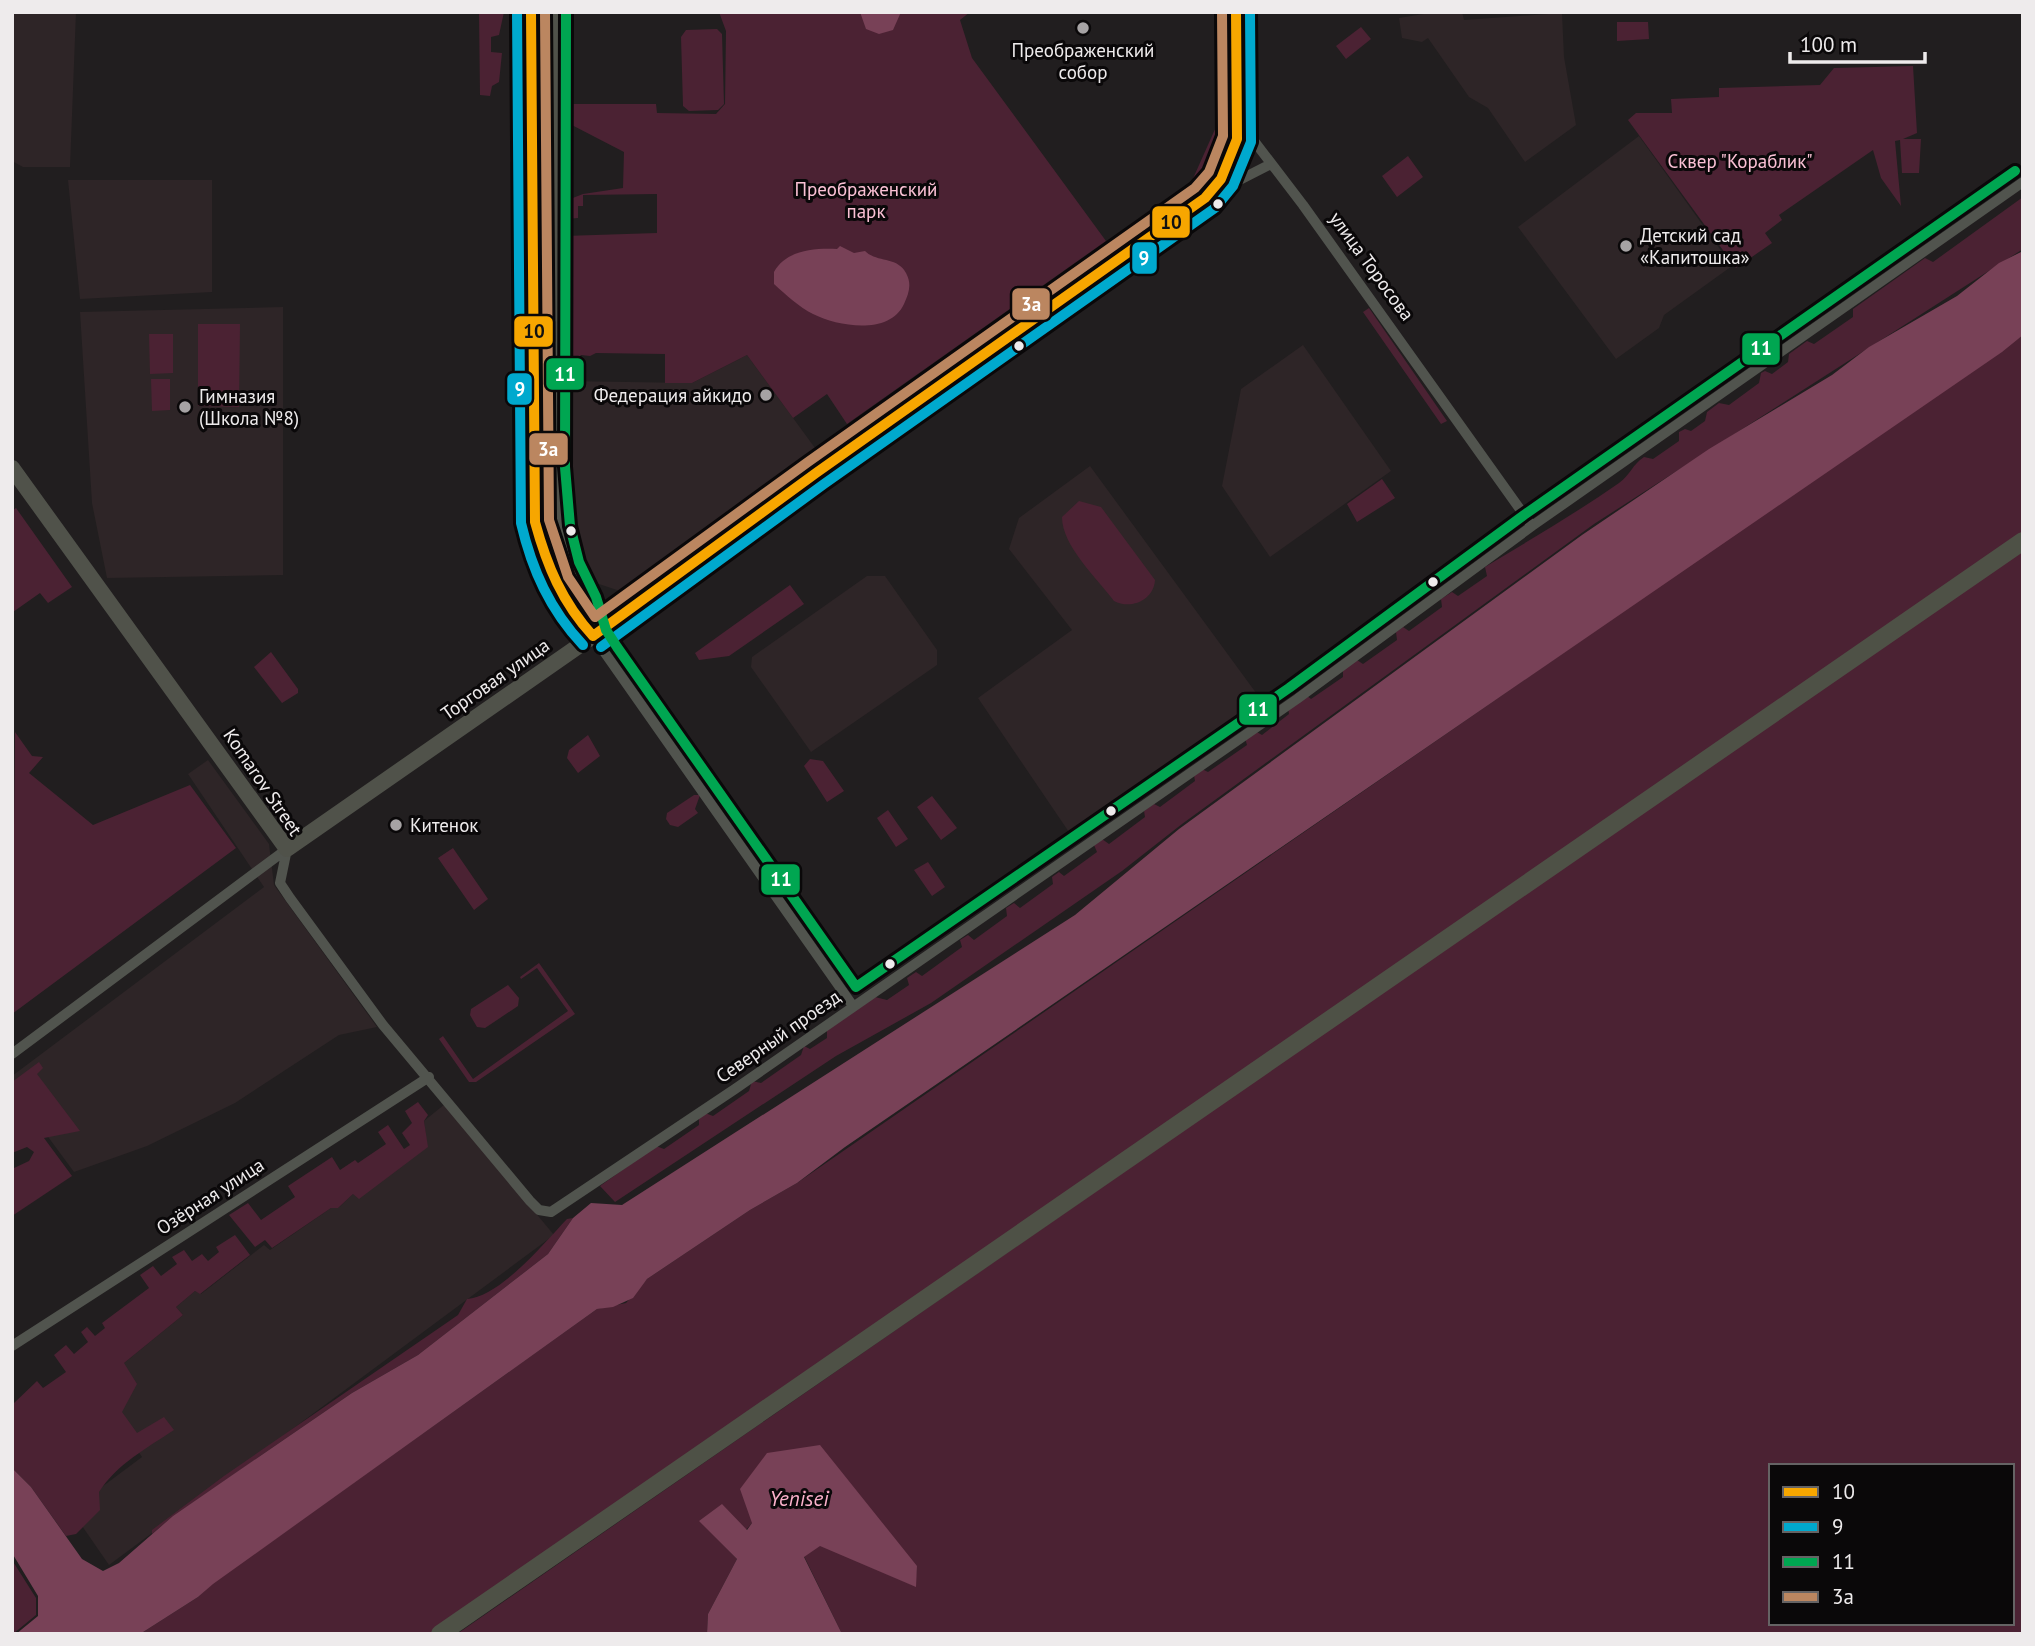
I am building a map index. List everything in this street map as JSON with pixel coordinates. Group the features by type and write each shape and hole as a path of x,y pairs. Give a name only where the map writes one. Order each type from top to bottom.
{"main road":[{"path":"440,1634 2023,541"}],"street":[{"path":"531,12 536,522 547,570 570,612 593,636 853,1006"},
{"path":"552,12 551,468 556,528 566,567 583,603 593,636"},
{"name":"Торговая улица","path":"12,1054 287,849 593,636 1205,198 1221,179 1245,140 1236,117 1236,12"},
{"path":"1205,198 1271,164 1245,140"},
{"name":"улица Торосова","path":"1245,140 1271,164 1532,526"},
{"name":"Северный проезд","path":"546,1213 735,1089 1303,694 1532,526 2023,181"},
{"name":"Komarov Street","path":"12,468 287,849 280,883 383,1025 530,1201 546,1213"},
{"name":"Озёрная улица","path":"12,1346 429,1077"}],"shaded area":[{"path":"12,12 76,12 70,167 23,167 12,161"},
{"path":"1436,12 1462,12 1464,20 1562,13 1564,57 1576,125 1525,162 1488,108 1469,97 1428,38 1422,42 1402,38 1399,18"},
{"name":"Детский сад «Капитошка»","path":"1639,136 1732,266 1664,315 1659,328 1616,359 1518,227"},
{"path":"68,180 212,180 212,292 80,299"},
{"name":"Гимназия (Школа №8)","path":"283,307 283,575 107,578 92,503 80,312"},
{"path":"1303,345 1391,471 1270,557 1222,486 1241,389"},
{"path":"747,355 815,448 620,591 593,582 563,496 564,381 692,383"},
{"path":"1090,466 1262,701 1073,838 978,698 1072,630 1009,549 1019,518"},
{"path":"867,576 885,576 937,650 937,665 811,752 751,667 752,657"},
{"path":"208,760 269,844 274,885 377,1027 339,1035 235,1103 147,1146 74,1172 12,1088 12,1076 264,887 188,774"},
{"path":"445,1104 554,1235 109,1565 80,1523 75,1507 142,1457 107,1405 124,1363 183,1315 176,1307 195,1291 201,1294 264,1245 270,1250 331,1208 338,1208 353,1194 427,1147 424,1121"}],"green space":[{"path":"479,12 504,12 499,35 491,37 491,52 502,53 499,82 492,86 490,96 480,95"},
{"path":"540,12 546,12 548,220 542,220"},
{"name":"Преображенский парк","path":"719,12 970,12 960,20 972,58 1106,241 847,424 827,394 793,418 747,355 692,383 665,383 665,354 596,353 590,356 581,355 574,363 565,363 561,356 564,236 657,233 657,194 583,195 583,206 578,206 578,218 565,219 565,201 583,194 623,188 624,152 566,122 566,104 656,104 657,113 716,114 725,104 726,31"},
{"path":"1617,22 1648,22 1649,39 1617,41"},
{"path":"1361,27 1371,39 1346,59 1336,46"},
{"path":"717,29 722,34 724,104 718,110 689,111 683,106 681,37 686,30"},
{"name":"Сквер \"Кораблик\"","path":"1913,66 1917,133 1903,139 1921,139 1919,173 1902,173 1900,140 1895,141 1901,206 1881,178 1873,150 1779,215 1782,220 1765,233 1772,243 1736,268 1628,120 1636,113 1672,113 1671,99 1719,97 1719,88 1820,85 1834,68"},
{"path":"1216,103 1224,109 1222,142 1211,171 1198,190 1195,190 1191,183 1216,127"},
{"path":"521,118 529,118 530,214 524,215 524,224 515,227 514,168 510,161 514,137 522,137"},
{"path":"1408,156 1423,177 1397,197 1382,176"},
{"path":"2023,197 2023,249 1594,524 1182,824 1122,871 931,1003 836,1056 615,1202 600,1186 656,1146 664,1149 699,1125 699,1117 705,1113 713,1116 749,1091 752,1081 761,1083 801,1055 804,1046 810,1049 827,1038 827,1030 875,997 887,1000 909,985 907,978 916,972 922,976 962,947 960,940 968,935 974,940 1007,916 1006,908 1014,903 1020,908 1053,884 1052,877 1059,872 1064,876 1097,852 1094,845 1102,839 1109,844 1145,817 1144,811 1154,804 1160,807 1195,781 1194,775 1202,769 1208,772 1247,745 1245,738 1255,731 1262,735 1289,714 1288,708 1306,695 1311,699 1343,677 1343,670 1357,660 1363,664 1397,640 1396,632 1403,627 1409,631 1442,607 1441,599 1452,592 1458,596 1487,576 1485,567 1619,483 1644,457 1653,459 1679,441 1679,432 1685,429 1691,431 1705,421 1707,412 1719,403 1729,405 1759,383 1761,373 1765,371 1772,374 1788,362 1789,354 1807,341 1814,344 1853,317 1853,309 1925,258 1933,262"},
{"path":"1369,308 1447,421 1441,424 1363,312"},
{"path":"198,324 240,324 239,407 198,406"},
{"path":"149,334 173,334 173,373 150,374"},
{"path":"2023,335 2023,533 429,1634 140,1634 198,1597 212,1584 597,1309 626,1303 647,1279 750,1210 797,1183"},
{"path":"151,379 170,379 170,410 152,411"},
{"path":"1382,479 1395,498 1357,522 1347,504"},
{"path":"1079,501 1101,507 1155,580 1151,593 1146,598 1134,604 1114,601 1074,550 1062,517"},
{"path":"16,508 72,587 48,603 40,593 13,612 12,511"},
{"path":"2023,549 2023,1634 842,1634 804,1556 820,1545 915,1586 917,1566 752,1523 746,1530 700,1521 737,1559 708,1614 707,1634 457,1634"},
{"path":"790,585 804,604 729,656 699,660 695,653"},
{"path":"271,652 298,689 298,693 282,703 254,667"},
{"path":"15,732 32,756 43,757 29,773 93,825 190,785 236,848 12,1014"},
{"path":"588,735 600,756 578,773 567,758 569,750"},
{"path":"810,759 823,761 844,791 827,802 804,766"},
{"path":"694,795 700,795 695,809 698,813 678,827 670,825 666,819 667,813"},
{"path":"932,796 957,828 941,840 917,807"},
{"path":"888,810 908,839 896,847 877,818"},
{"path":"453,848 488,899 474,910 438,858"},
{"path":"928,862 945,887 932,896 914,870"},
{"path":"539,963 575,1014 476,1082 469,1082 439,1039 443,1036 473,1079 568,1011 537,968 521,979 520,977"},
{"path":"508,985 519,998 518,1006 485,1028 477,1027 470,1015 471,1009"},
{"path":"39,1062 43,1068 37,1074 80,1131 44,1138 72,1176 12,1216 12,1169 29,1161 34,1152 27,1147 12,1153 12,1082"},
{"path":"418,1102 428,1115 424,1121 428,1147 359,1199 353,1194 338,1208 331,1208 272,1248 265,1240 255,1247 229,1215 248,1203 261,1220 295,1197 288,1186 332,1157 340,1170 355,1160 358,1163 386,1144 378,1132 388,1125 404,1149 410,1145 402,1133 412,1123 405,1111"},
{"path":"573,1218 548,1254 418,1355 352,1393 173,1516 152,1534 152,1530 224,1476 458,1315 467,1299 480,1296 508,1279 567,1219"},
{"path":"235,1235 250,1255 200,1294 195,1291 176,1307 183,1315 124,1363 137,1384 122,1412 137,1433 164,1417 174,1430 133,1457 115,1473 99,1492 100,1510 76,1534 66,1536 31,1487 12,1468 12,1405 37,1381 43,1388 66,1372 54,1355 66,1345 74,1354 88,1342 81,1332 87,1327 95,1336 105,1328 102,1323 149,1288 140,1275 153,1266 161,1276 177,1264 172,1257 184,1250 192,1261 202,1254 208,1261 219,1252 216,1247"},
{"path":"12,1560 36,1598 36,1615 13,1634"}],"water":[{"path":"860,12 901,12 893,30 879,34 866,29"},
{"path":"840,246 854,253 865,251 902,268 908,277 909,288 904,304 897,314 876,324 850,325 836,322 808,311 774,284 774,272 786,259 801,252 837,249"},
{"path":"2023,251 2023,335 2002,352 845,1147 797,1183 750,1210 647,1279 633,1298 613,1307 597,1309 198,1597 140,1634 16,1634 38,1616 38,1596 12,1553 12,1468 31,1487 82,1559 103,1571 119,1563 173,1516 352,1393 418,1355 548,1254 573,1218 591,1203 622,1205 1075,915 1179,829 1582,535 1709,449 1832,375 1869,347 1957,296 1999,263"},
{"name":"Yenisei","path":"820,1445 917,1566 916,1587 820,1546 804,1557 842,1634 707,1634 708,1614 737,1559 699,1521 722,1504 747,1530 752,1523 740,1489 767,1453"}],"transit line":[{"name":"9","path":"517,12 521,523 544,588 561,618 583,645"},
{"name":"10","path":"531,12 535,522 545,554 564,597 593,636"},
{"name":"3а","path":"545,12 549,520 568,577 595,617 808,462 1195,188 1209,172 1223,136 1222,12"},
{"name":"11","path":"566,12 565,467 570,526 579,562 596,597 606,630 617,647 856,987 1289,688 1524,515 2015,171"},
{"name":"10","path":"593,636 816,473 1205,198 1221,179 1237,139 1236,12"},
{"name":"9","path":"601,647 824,484 1215,208 1233,186 1251,142 1250,12"}],"place":[{"name":"Преображенский собор","path":"1083,28"},
{"name":"Детский сад «Капитошка»","path":"1626,246"},
{"name":"Федерация айкидо","path":"766,395"},
{"name":"Гимназия (Школа №8)","path":"185,407"},
{"name":"Китенок","path":"396,825"}]}
